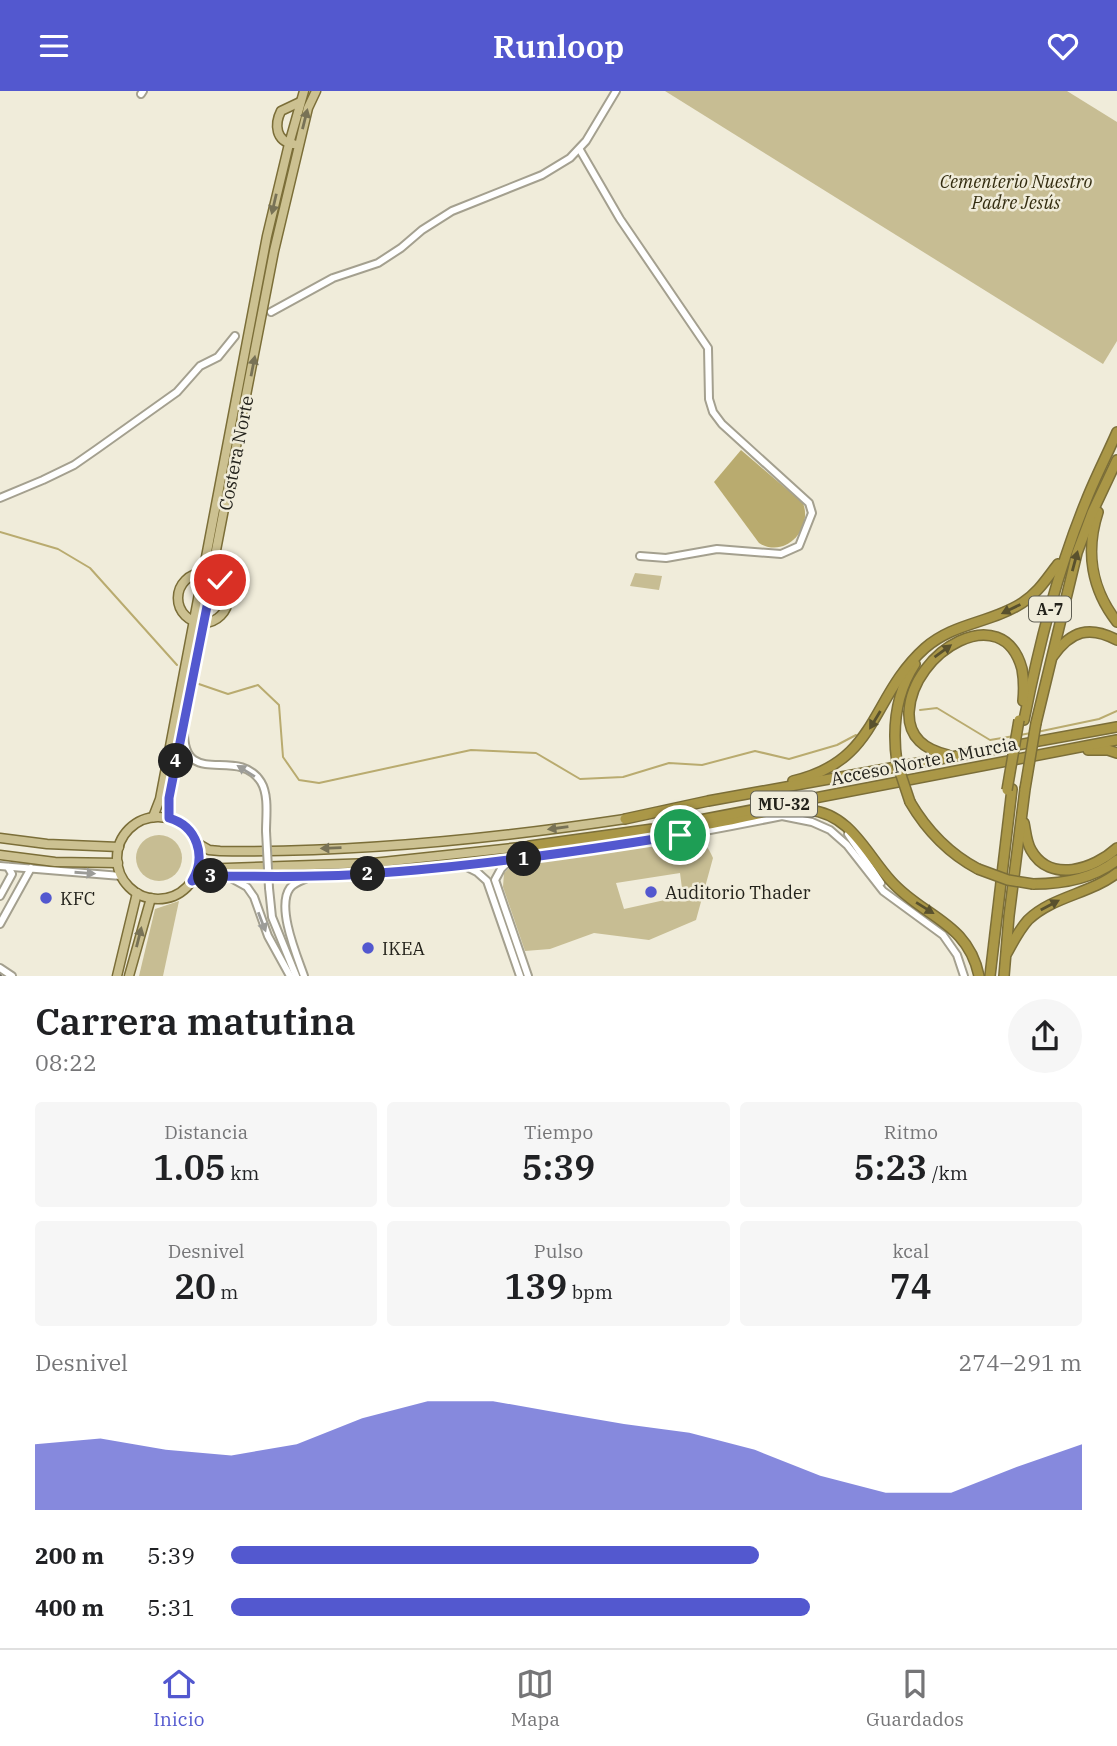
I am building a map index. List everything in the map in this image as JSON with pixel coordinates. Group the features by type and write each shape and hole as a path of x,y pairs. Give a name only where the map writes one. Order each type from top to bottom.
{"highway":[{"name":"A-7","path":"988,976 1009,789 1037,656 1063,563 1086,500 1117,432"},
{"name":"A-7","path":"1004,976 1022,811 1035,723 1077,552 1117,461"},
{"path":"1117,461 1095,521 1091,556 1098,591 1117,622"},
{"path":"1023,701 1037,634 1058,564 1079,510 1086,500"},
{"path":"625,819 802,779 825,771 840,762 863,739 908,666 925,648 950,632 1023,603 1038,591 1058,564"},
{"path":"950,632 918,660 902,690 895,729 897,763 910,802 922,822 942,845 978,869 1008,880 1033,884 1080,879 1101,871 1117,860"},
{"path":"1050,660 1064,642 1082,633 1098,633 1117,640"},
{"path":"953,757 932,751 923,745 911,727 910,702 913,689 936,655 947,647 972,636 990,636 1001,640 1017,656 1024,683 1022,720"},
{"path":"708,801 1117,727"},
{"name":"Acceso Norte a Murcia","path":"625,819 1117,727"},
{"name":"Acceso Norte a Murcia","path":"530,846 653,829 1117,740"},
{"path":"1037,755 1051,756 1098,749 1117,753"},
{"path":"653,829 705,825 790,810 809,810 834,818 862,841 890,880 908,897 957,932 968,947 979,976"},
{"path":"1022,811 1026,839 1031,850 1038,860 1054,869 1085,867 1101,860 1117,848"},
{"path":"1006,955 1023,927 1040,911 1096,886 1117,873"}],"main road":[{"name":"Costera Norte","path":"169,818 169,798 267,236 304,91"},
{"name":"Costera Norte","path":"208,574 274,251 308,108 316,91"},
{"path":"299,145 289,144 278,132 278,120 284,109 300,102"},
{"path":"208,574 225,587 227,603 218,617 199,622 181,611 178,593 187,579 208,574"},
{"name":"Costera Norte","path":"153,817 160,799 199,622"},
{"path":"153,817 169,818 186,827 197,843 200,856 198,869 192,881 174,896 151,898 137,893 126,884 118,863 119,847 129,829 143,820 153,817"},
{"path":"197,843 209,850 220,852 353,848 533,832 625,819"},
{"path":"0,838 47,844 119,847"},
{"path":"198,869 373,863 530,846"},
{"path":"0,855 55,862 118,863"},
{"path":"117,976 137,893"},
{"path":"129,976 151,898"}],"street":[{"path":"271,312 333,278 378,263 452,211 542,175 580,150 616,91"},
{"path":"580,150 621,219 708,348 709,399 713,412 722,424 809,503 812,513 799,546 781,554 717,549 666,558 640,556"},
{"path":"0,498 43,480 89,454 177,392 200,366 218,357 235,336"},
{"path":"185,710 184,743 192,759 206,766 237,765 254,775 265,791 272,917 296,976"},
{"path":"192,881 206,876 364,874 465,866 600,848 782,816 812,822 830,831 847,845 883,891 943,935 957,955 964,976"},
{"path":"834,818 852,838 876,877 901,906"},
{"path":"510,860 495,880 528,976"},
{"path":"4,866 121,876"},
{"path":"0,896 12,874 4,866"},
{"path":"465,866 477,871 487,881 520,976"},
{"path":"0,924 31,869"},
{"path":"304,976 288,927 285,904 288,890 315,875"},
{"path":"228,876 247,887 254,898 268,936 290,976"},
{"path":"0,968 12,976"}],"green space":[{"name":"Cementerio Nuestro Padre Jesús","path":"665,91 1067,91 1117,122 1117,341 1103,364"},
{"path":"635,573 662,576 659,590 630,586"},
{"path":"159,835 175,842 182,858 175,874 159,881 143,874 136,858 143,842"},
{"path":"690,838 704,844 713,858 696,920 649,940 594,933 550,949 525,951 503,887 504,873 514,864","holes":["680,873 683,896 624,909 616,883"]},
{"path":"179,901 163,976 139,976 155,909"}],"shaded area":[{"path":"741,450 803,503 804,522 795,539 787,544 769,547 759,543 714,482"}],"waterway":[{"path":"0,532 58,549 90,568 177,665"},
{"path":"193,682 228,694 258,685 279,705 283,757 299,780 319,783 471,750 536,753 580,779 623,777 669,763 702,765 755,751 789,759 837,745 856,735"},
{"path":"920,710 937,708 990,740 1014,736"},
{"path":"1037,732 1099,719 1117,711"},
{"path":"1020,735 1031,733"}],"place":[{"name":"Auditorio Thader","path":"651,892"},
{"name":"KFC","path":"46,898"},
{"name":"IKEA","path":"368,948"}],"route":[{"path":"220,580 213,576 169,798 169,818 186,827 198,847 199,865 192,881 206,876 364,874 465,866 587,851 680,835"}]}
